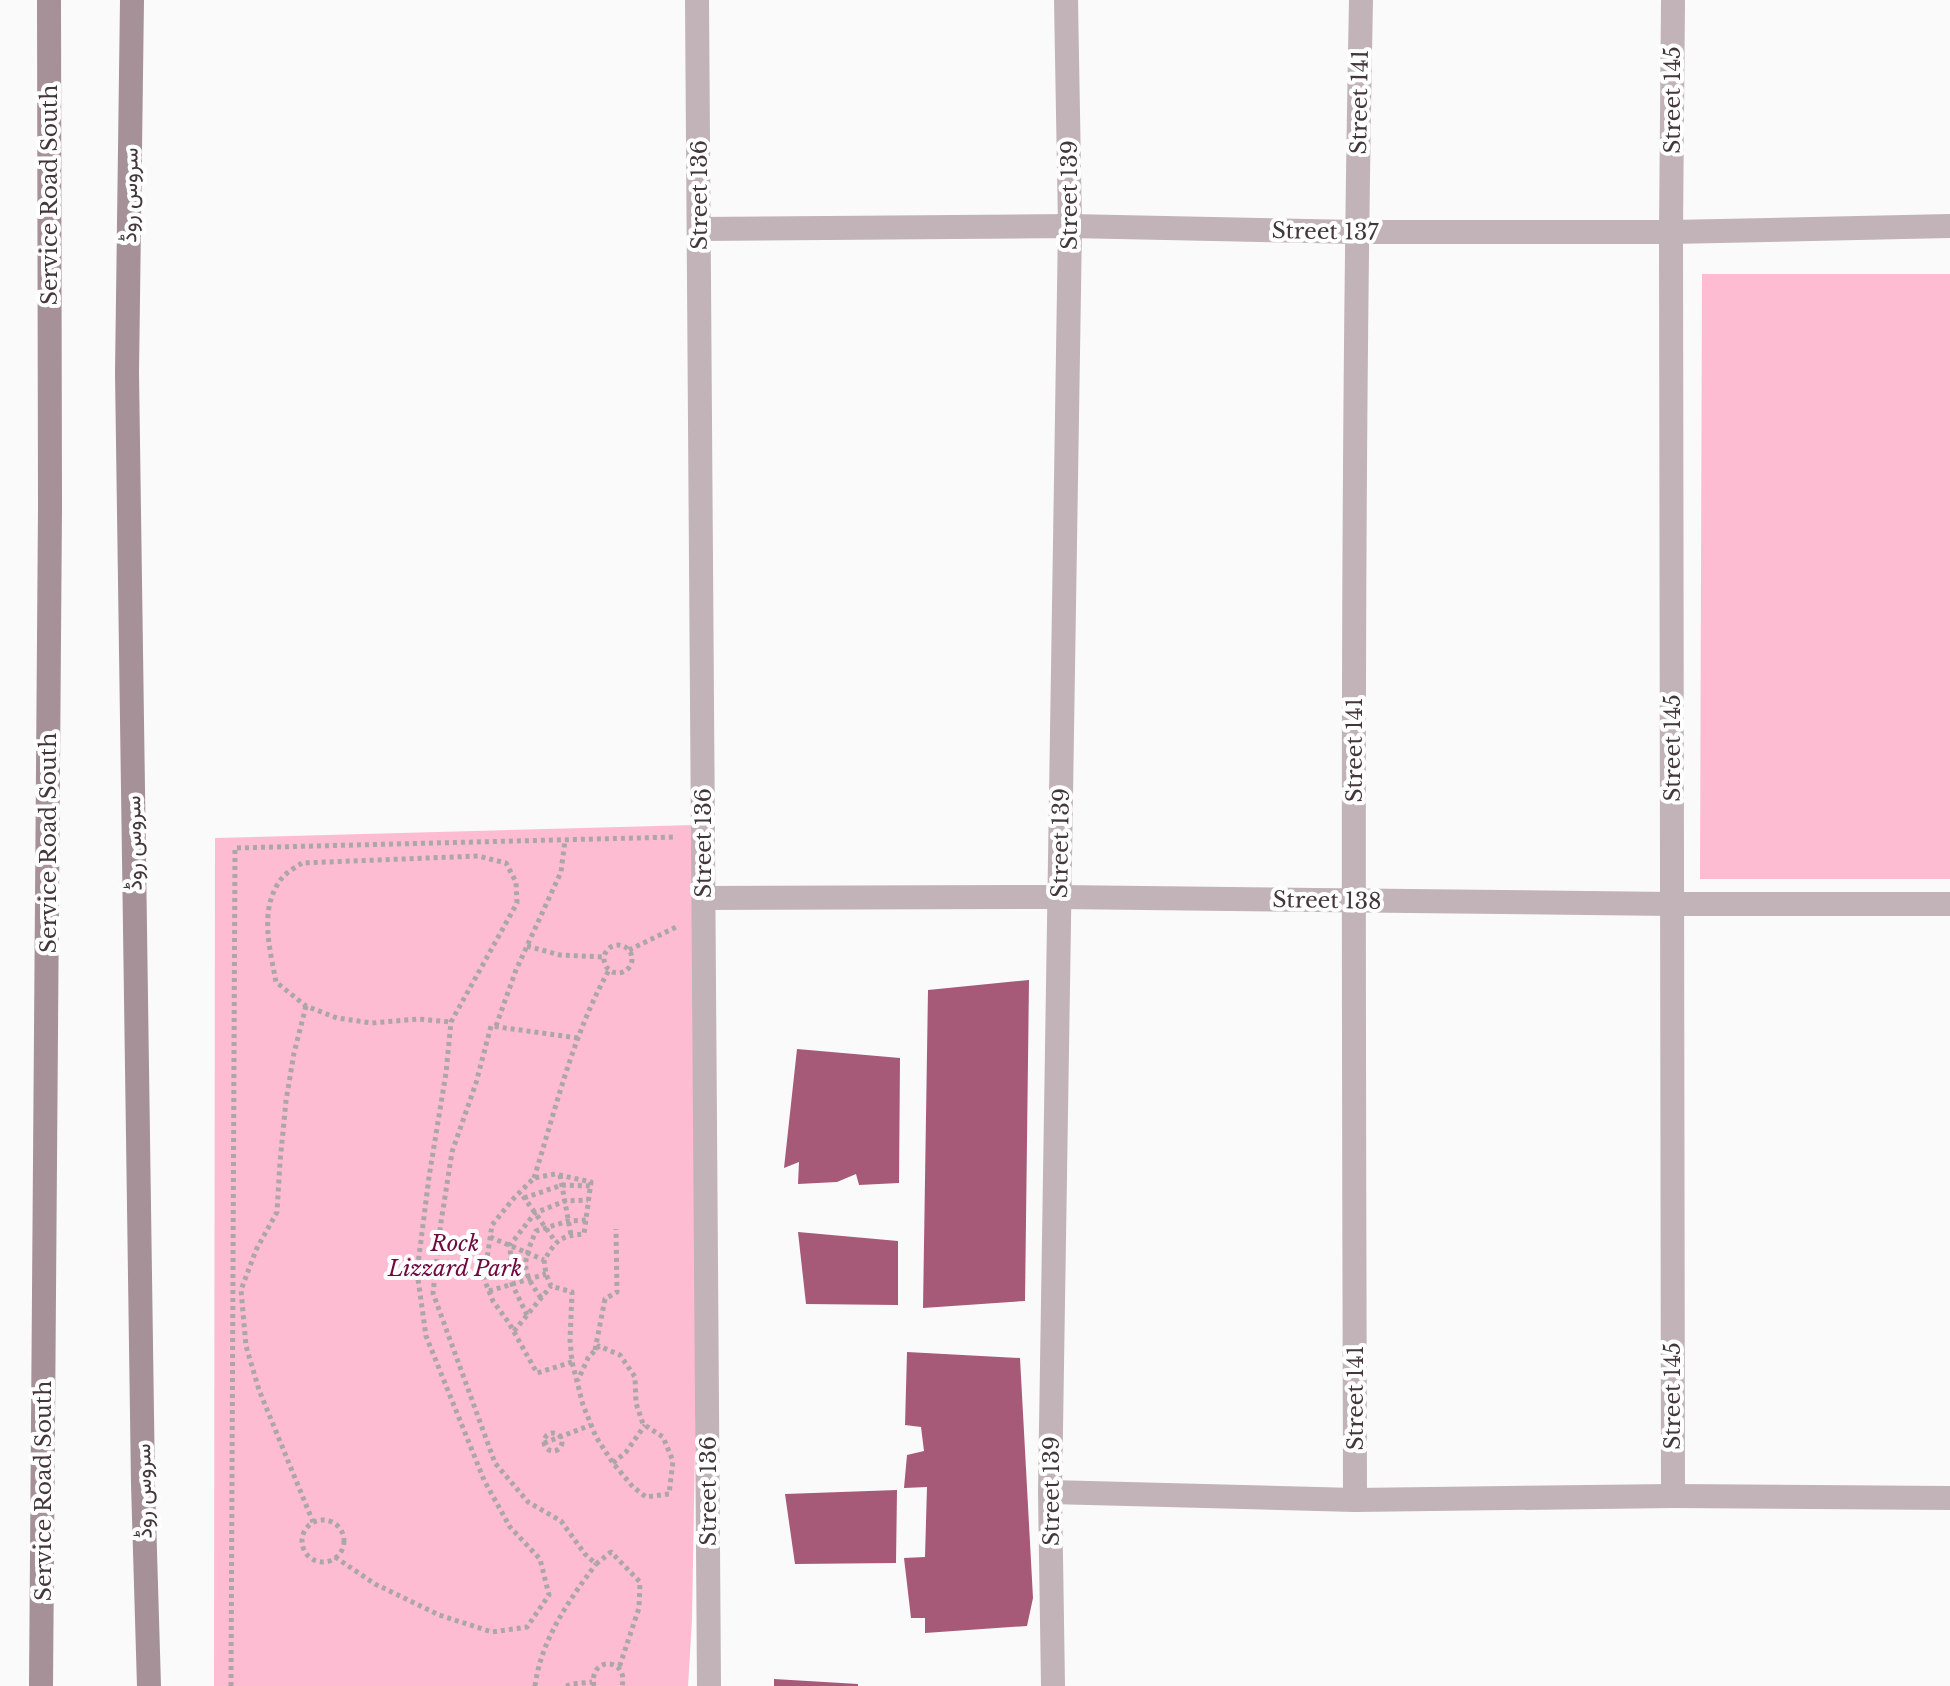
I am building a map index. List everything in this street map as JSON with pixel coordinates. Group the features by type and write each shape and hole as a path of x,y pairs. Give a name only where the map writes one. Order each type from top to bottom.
{"main road":[{"name":"Service Road South","path":"41,1686 50,508 49,0"},
{"name":"سروس روڈ","path":"132,0 127,373 142,1468 149,1686"}],"street":[{"name":"Street 136","path":"697,0 709,1686"},
{"name":"Street 139","path":"1053,1686 1050,1492 1070,226 1066,0"},
{"name":"Street 141","path":"1355,1500 1353,900 1356,232 1361,0"},
{"name":"Street 145","path":"1673,0 1673,1496"},
{"name":"Street 137","path":"699,229 1070,226 1356,232 1671,232 1950,226"},
{"name":"Street 138","path":"704,898 1059,897 1950,904"},
{"path":"1050,1492 1355,1500 1673,1496 1950,1498"}],"path":[{"path":"231,1686 235,848 688,837"},
{"path":"496,1026 516,970 561,872 565,840"},
{"path":"335,1557 375,1584 439,1615 492,1632 527,1627 549,1595 540,1559 510,1527 484,1480 426,1336 417,1272 451,1022 517,903 516,882 506,863 478,856 302,863 282,877 269,903 268,939 276,982 306,1006 337,1018 372,1023 418,1019 451,1022"},
{"path":"629,950 688,922"},
{"path":"621,945 629,950 633,958 630,967 618,974 609,970 604,957 608,948 621,945"},
{"path":"527,946 560,955 604,957"},
{"path":"572,1362 537,1373 493,1301 484,1279 492,1225 534,1178 578,1038 592,1001 609,970"},
{"path":"306,1006 286,1101 277,1212 256,1250 241,1290 246,1346 259,1390 313,1522"},
{"path":"578,1038 491,1026 476,1083 452,1152 433,1293 495,1463 528,1502 561,1521 596,1564"},
{"path":"534,1178 555,1174 591,1182 584,1234 555,1241 544,1260 551,1286"},
{"path":"560,1175 571,1235"},
{"path":"522,1195 562,1185 590,1186"},
{"path":"522,1195 555,1241"},
{"path":"527,1315 512,1284 510,1245 535,1213 565,1201 588,1200"},
{"path":"541,1298 528,1279 525,1261 536,1231 568,1221 586,1220"},
{"path":"595,1351 605,1299 617,1292 616,1229"},
{"path":"490,1237 544,1260"},
{"path":"489,1291 546,1274"},
{"path":"551,1286 572,1292 572,1362 583,1405 596,1437 633,1487 646,1497 669,1494 673,1461 663,1437 643,1424 636,1403 635,1377 620,1355 599,1346 588,1358 578,1380"},
{"path":"514,1331 551,1286"},
{"path":"560,1438 560,1446 554,1451 546,1449 544,1443 591,1425"},
{"path":"613,1463 626,1452 645,1425"},
{"path":"327,1520 343,1533 344,1546 335,1557 316,1560 306,1552 304,1532 313,1522 327,1520"},
{"path":"535,1686 540,1658 569,1600 596,1564 611,1552 640,1582 639,1608 619,1668"},
{"path":"566,1686 593,1684 595,1671 603,1664 619,1668 624,1676 622,1686"}],"green space":[{"path":"1702,274 1950,274 1950,879 1700,879"},
{"name":"Rock Lizzard Park","path":"695,825 696,1389 688,1686 214,1686 215,838"}],"building":[{"path":"1029,980 1025,1301 923,1308 928,990"},
{"path":"797,1049 900,1058 899,1183 859,1185 856,1174 837,1182 798,1184 799,1162 784,1168"},
{"path":"798,1232 898,1241 898,1305 806,1304"},
{"path":"907,1352 1020,1358 1033,1598 1027,1626 925,1633 925,1618 911,1618 904,1558 925,1557 927,1487 904,1488 907,1455 924,1451 921,1427 905,1425"},
{"path":"897,1490 896,1563 795,1564 785,1494"},
{"path":"774,1679 858,1684 858,1686 774,1686"}]}
